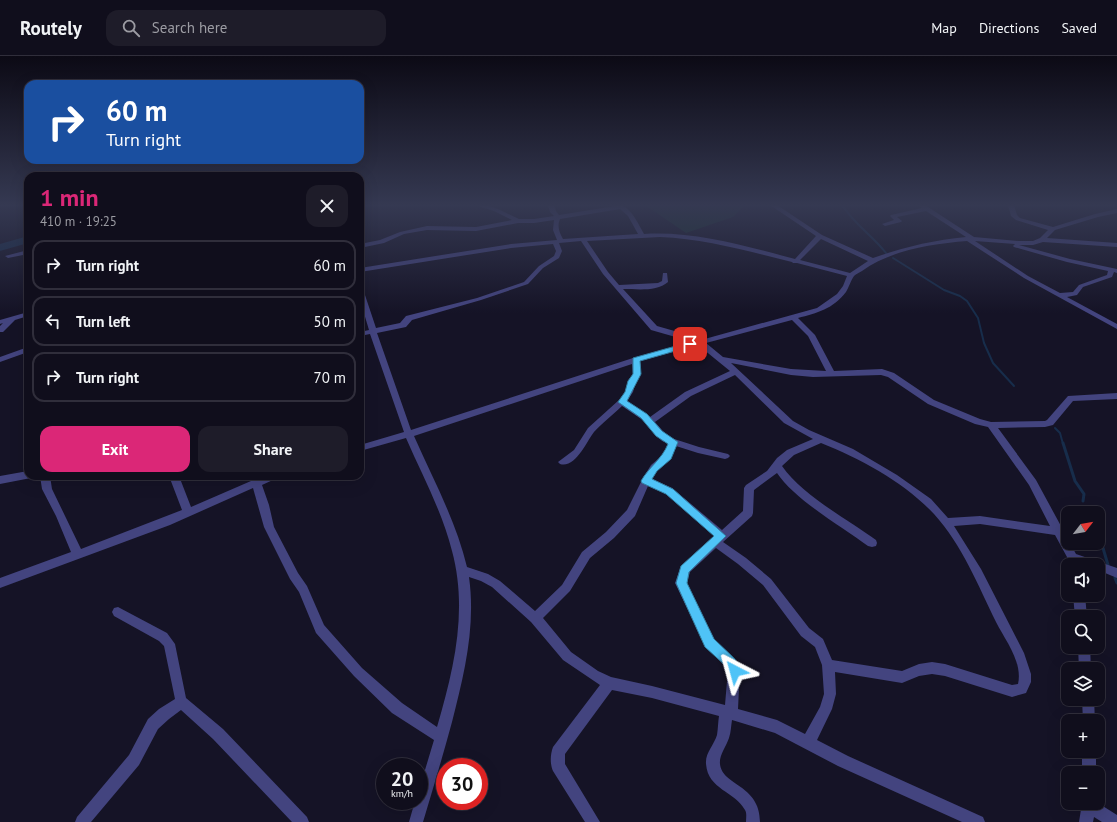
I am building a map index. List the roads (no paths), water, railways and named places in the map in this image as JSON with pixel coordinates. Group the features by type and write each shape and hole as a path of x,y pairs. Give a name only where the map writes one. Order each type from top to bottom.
{"street":[{"path":"364,245 385,241"},
{"path":"364,269 476,250 569,241"},
{"path":"585,241 602,269 620,287 634,307 654,328 662,332 689,337 698,342 735,372 789,423 853,453 904,484 946,522 965,549 1021,659 1025,682 1022,689 1012,691 945,670 932,668 919,670 902,677 828,666"},
{"path":"710,241 734,245 795,262 851,275"},
{"path":"795,262 815,241"},
{"path":"830,241 874,261"},
{"path":"364,447 409,434 636,360 820,310 830,305 848,286 851,275 874,261 934,244 957,241"},
{"path":"973,241 1057,295 1117,327"},
{"path":"997,241 1114,270 1110,276 1081,286 1075,294 1057,295"},
{"path":"1003,241 1031,243 1039,241"},
{"path":"1053,241 1117,245"},
{"path":"364,333 404,325 409,318 479,299 526,283 541,267 557,257 559,242"},
{"path":"8,256 24,253"},
{"path":"620,287 651,286 665,282 665,274"},
{"path":"364,302 389,383 409,434 451,529 463,571 466,610 462,654 442,738 416,822"},
{"path":"0,322 24,315"},
{"path":"794,317 811,335 831,374"},
{"path":"0,330 12,319"},
{"path":"0,360 24,351"},
{"path":"720,359 791,372 831,374 871,371 886,373 943,408 991,425 1050,423 1071,398 1117,396"},
{"path":"563,462 577,452 591,430 622,402 629,392 632,381 637,374 636,360"},
{"path":"650,421 688,394 735,372"},
{"path":"622,402 650,421 659,434 665,439 725,456"},
{"path":"991,425 1032,484 1071,558"},
{"path":"753,822 754,814 752,807 747,800 718,778 713,765 714,753 723,737 734,667 710,643 681,583 685,569 748,514 748,488 757,481 772,474 779,462 791,452 822,439"},
{"path":"535,618 566,588 586,555 610,535 631,513 646,481 654,468 668,456 673,442"},
{"path":"777,466 779,471 802,492 872,543"},
{"path":"0,480 24,476"},
{"path":"46,480 47,489 78,555"},
{"path":"176,480 188,512"},
{"path":"0,583 166,522 253,480"},
{"path":"255,480 269,527 294,576 304,589 320,629 358,672 397,708 442,738"},
{"path":"646,481 669,491 718,539 767,582 805,632 819,643 828,666 830,694 826,709 808,743"},
{"path":"946,522 980,520 1057,530"},
{"path":"1105,568 1117,573"},
{"path":"463,571 484,577 496,584 535,618 567,656 594,675 609,683 652,692 728,712 778,728 904,789 978,822"},
{"path":"118,612 163,637 169,644 179,695 182,702 218,734 302,822"},
{"path":"593,822 558,766 558,752 609,683"},
{"path":"82,822 134,760 153,724 164,714 182,702"},
{"path":"1086,822 1088,810"},
{"path":"1098,810 1115,822"}],"waterway":[{"path":"0,248 23,241"},
{"path":"875,241 886,253"},
{"path":"893,258 944,290 960,296 967,301 978,318 984,343 993,363 1014,386"},
{"path":"1055,428 1060,433 1063,444"},
{"path":"1063,443 1075,481 1084,494 1083,501"},
{"path":"1104,550 1108,565"},
{"path":"1115,578 1117,583"}]}
